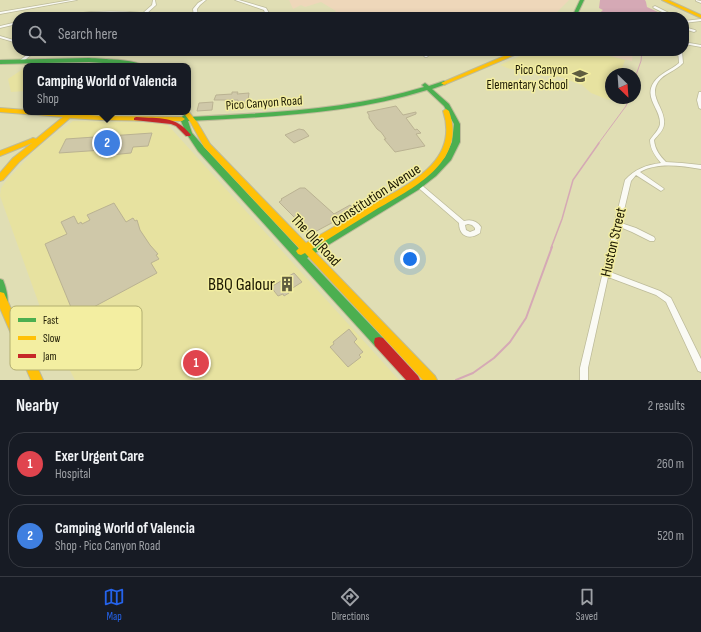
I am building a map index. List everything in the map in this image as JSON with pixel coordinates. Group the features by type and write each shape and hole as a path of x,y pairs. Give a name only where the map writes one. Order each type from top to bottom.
{"main road":[{"path":"576,12 582,0"},
{"path":"582,12 587,0"},
{"path":"664,0 701,16"},
{"path":"669,0 701,16"},
{"name":"Pico Canyon Road","path":"82,115 136,119 290,109 335,104 424,87 460,77 507,56"},
{"path":"0,62 106,63"},
{"name":"Constitution Avenue","path":"299,256 417,184 440,158 448,144 451,129 449,118 446,111 424,87"},
{"path":"0,106 23,108"},
{"name":"Pico Canyon Road","path":"0,110 23,111"},
{"path":"0,154 26,145 35,140 68,115"},
{"path":"0,178 16,160 68,115"},
{"name":"Pico Canyon Road","path":"132,115 187,116"},
{"name":"The Old Road","path":"187,116 192,138 224,176 414,380"},
{"name":"The Old Road","path":"187,116 194,122 207,145 431,380"},
{"path":"136,119 142,121 172,122 178,125 192,138"},
{"path":"0,282 4,304"},
{"path":"0,296 10,318"},
{"path":"33,370 37,380"}],"street":[{"path":"0,13 76,0"},
{"path":"146,12 154,5 154,0"},
{"path":"195,12 196,7 206,0"},
{"path":"236,0 265,9 266,12"},
{"path":"697,0 701,2"},
{"path":"655,7 664,12"},
{"path":"98,12 125,12"},
{"path":"689,21 701,20"},
{"path":"0,27 12,24"},
{"path":"689,30 694,31"},
{"path":"0,37 12,41"},
{"path":"689,44 701,46"},
{"path":"20,62 28,56"},
{"path":"665,164 656,154 652,146 652,140 662,124 652,91 654,84 659,78 681,63 680,56"},
{"path":"700,93 699,100 701,108"},
{"path":"636,172 651,166 665,164 701,167"},
{"path":"636,172 661,189"},
{"name":"Huston Street","path":"584,380 584,368 626,185 631,176 636,172"},
{"path":"417,184 463,223"},
{"path":"617,224 652,239"},
{"path":"606,273 662,295 669,300 701,368"}],"shaded area":[{"path":"289,0 569,0 557,12 335,12 336,11 321,2 305,7 301,5 293,9"},
{"path":"600,0 645,0 647,7 658,12 601,12 603,10 599,8"},
{"name":"Pico Canyon Elementary School","path":"520,56 609,56 625,60 622,68 605,68 605,98 591,93 582,85 560,77 539,75 537,72 530,70 510,69 500,65"},
{"path":"610,56 632,56 632,61"},
{"path":"23,69 23,91 11,92 8,79"},
{"path":"73,121 166,123 399,380 75,380 70,370 142,370 142,306 40,306 0,196 1,188 6,181 37,148"}],"building":[{"path":"232,92 238,92 237,94 249,93 247,107 237,108 238,100 214,100 216,95 232,94"},
{"path":"213,102 212,110 197,111 199,103"},
{"path":"396,106 403,115 416,112 416,114 406,118 415,130 417,129 421,133 416,134 425,146 395,152 369,118 367,112"},
{"path":"299,129 304,130 309,136 294,143 285,135"},
{"path":"152,133 148,146 133,147 131,153 100,156 103,150 59,153 66,139"},
{"path":"300,188 305,188 334,214 350,205 356,210 311,234 279,202 282,200 281,199"},
{"path":"114,203 126,222 133,218 135,221 137,220 140,230 158,254 156,255 159,259 151,263 157,273 96,306 70,306 45,244 67,234 61,222 74,216 78,224 81,222 82,224 90,220 87,215"},
{"name":"BBQ Galour","path":"294,273 302,282 288,291 289,293 284,296 283,294 278,296 271,287"},
{"path":"349,329 357,339 354,342 363,352 359,355 361,357 348,367 330,347 334,344 333,342"}],"waterway":[{"path":"639,68 642,56"},
{"path":"598,144 627,104"},
{"path":"551,248 562,219 573,180 599,143"},
{"path":"456,380 473,373 494,358 510,342 526,318 552,247"}],"traffic: fast":[{"path":"576,12 582,0"},
{"path":"0,62 89,60 124,63"},
{"path":"182,119 248,116 348,106 412,93 444,83"},
{"path":"304,255 415,188 433,174 448,158 456,142 457,124 447,105 425,85"},
{"path":"187,115 184,119 189,133 201,149 379,342"},
{"path":"0,283 3,302"}],"traffic: slow":[{"path":"664,0 701,17"},
{"path":"444,83 509,56"},
{"path":"0,110 23,112"},
{"path":"301,251 414,184 424,176 442,156 448,144 450,127 446,111"},
{"path":"63,115 101,118 182,119"},
{"path":"0,178 16,160 69,115"},
{"path":"188,115 207,145 431,380"},
{"path":"0,154 33,140"},
{"path":"0,296 10,319"},
{"path":"33,370 37,380"}],"traffic: jam":[{"path":"136,119 172,122 178,125 188,135"},
{"path":"379,342 414,380"}],"place":[{"name":"Pico Canyon Elementary School","path":"580,76"},
{"name":"Camping World of Valencia","path":"107,143"},
{"name":"BBQ Galour","path":"287,284"},
{"name":"Exer Urgent Care","path":"196,363"}]}
